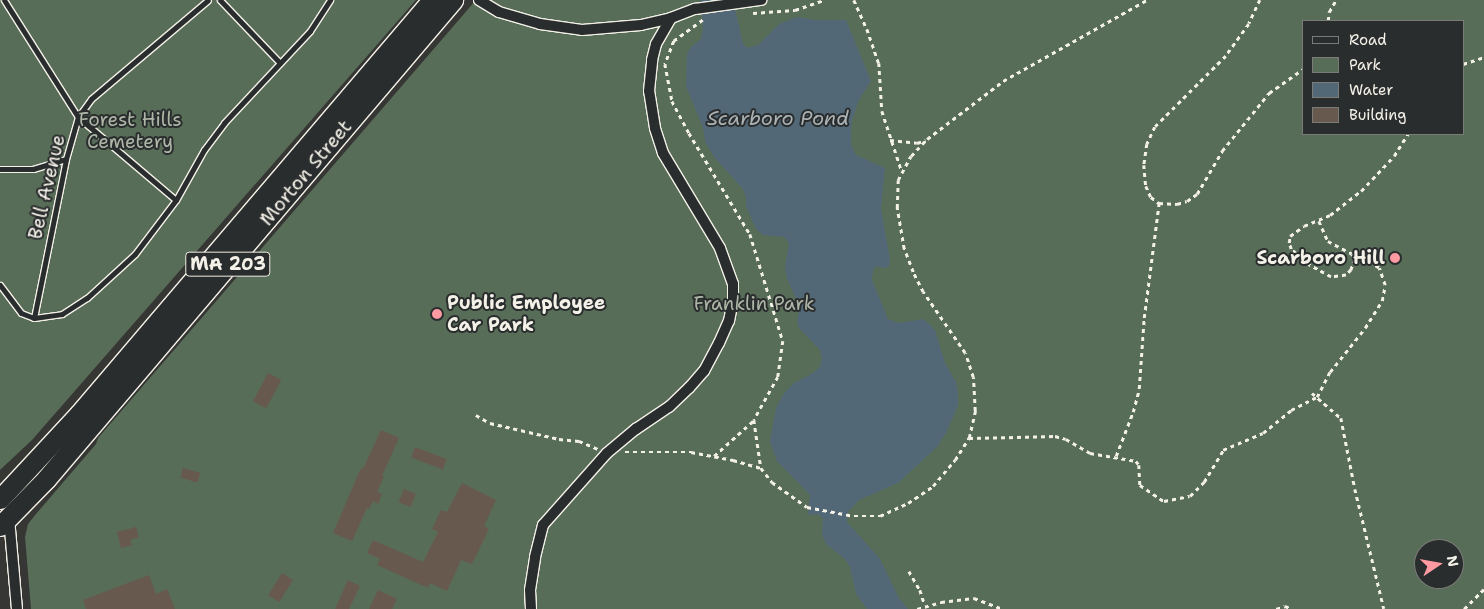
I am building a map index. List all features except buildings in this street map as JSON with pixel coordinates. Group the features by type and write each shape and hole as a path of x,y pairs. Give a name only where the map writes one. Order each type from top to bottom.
{"highway":[{"name":"Morton Street","path":"0,499 79,414 432,0"},
{"name":"Morton Street","path":"5,522 38,488 453,0"}],"street":[{"path":"479,0 507,14 540,24 582,30 641,25 671,18 694,9 761,0"},
{"path":"531,609 530,590 534,557 543,525 607,453 636,429 669,407 704,370 722,336 733,300 733,284 720,248 664,153 655,128 649,91 652,60 656,44 671,18"},
{"path":"5,522 17,609"}],"lane":[{"path":"4,0 78,117 176,200"},
{"name":"Bell Avenue","path":"34,318 66,159 78,117 91,99 208,0"},
{"path":"220,0 280,62"},
{"path":"0,284 22,313 34,318 62,314 87,298 135,254 176,200 204,150 224,123 310,31 330,0"},
{"path":"0,170 33,169 66,159"}],"path":[{"path":"746,14 795,10 824,0"},
{"path":"854,0 868,28 879,63 882,111 902,173"},
{"path":"754,420 761,468 772,482 807,506 854,516 880,516 908,504 933,486 955,460 969,438 975,411 973,377 965,353 923,292 904,249 897,208 898,180 911,156 927,140 1002,81 1147,0"},
{"path":"1260,0 1249,24 1226,56 1155,127 1148,144 1144,165 1146,186 1152,198 1158,203 1177,204 1188,201 1197,194 1222,151 1269,92 1302,70"},
{"path":"1328,20 1329,12 1336,0"},
{"path":"702,20 674,41 665,64 672,100 750,234 783,341 778,377 754,420 714,456"},
{"path":"1464,64 1484,57"},
{"path":"1354,257 1352,270 1346,275 1331,277 1308,264 1292,249 1289,242 1290,236 1304,226 1320,221 1330,215 1370,182 1394,156 1407,135"},
{"path":"890,140 917,142 927,140"},
{"path":"1116,456 1133,412 1139,389 1144,318 1158,203"},
{"path":"969,438 1055,436 1066,439 1090,453 1136,461 1139,465 1140,485 1164,501 1183,499 1197,491 1223,450 1263,433 1291,410 1317,398 1330,372 1366,328 1384,294 1383,277 1379,268 1364,259 1354,257 1328,241 1320,221"},
{"path":"1312,394 1341,418 1355,489 1384,609"},
{"path":"476,415 498,425 559,439 579,441 607,453 655,450 691,452 761,468"},
{"path":"909,571 920,590 925,605"},
{"path":"1464,609 1484,589"},
{"path":"918,608 925,605 974,598 1002,609"},
{"path":"1276,609 1285,606 1292,609"}],"green space":[{"name":"Forest Hills Cemetery","path":"0,0 416,0 32,440 0,470"},
{"name":"Franklin Park","path":"476,0 1484,0 1484,609 31,609 25,537 28,524 96,444 98,438"}],"water":[{"name":"Scarboro Pond","path":"701,0 733,0 743,44 747,48 758,45 779,24 797,17 815,20 846,20 871,81 859,100 852,120 851,145 856,155 885,168 881,208 890,260 889,266 884,268 876,266 873,270 872,280 888,319 898,323 924,319 935,330 945,363 956,382 958,393 958,405 946,433 937,447 898,483 859,500 848,512 847,522 880,559 899,598 908,609 867,609 856,594 850,567 845,559 826,544 822,534 823,518 817,514 808,515 810,495 777,461 770,441 776,408 785,392 794,383 820,367 822,359 820,350 799,328 797,321 800,307 787,279 785,267 789,243 784,237 763,235 756,229 746,206 743,189 715,158 705,142 703,128 686,86 687,54 690,48 701,39 703,28"}],"place":[{"name":"Scarboro Hill","path":"1395,258"},
{"name":"Public Employee Car Park","path":"437,314"}]}
